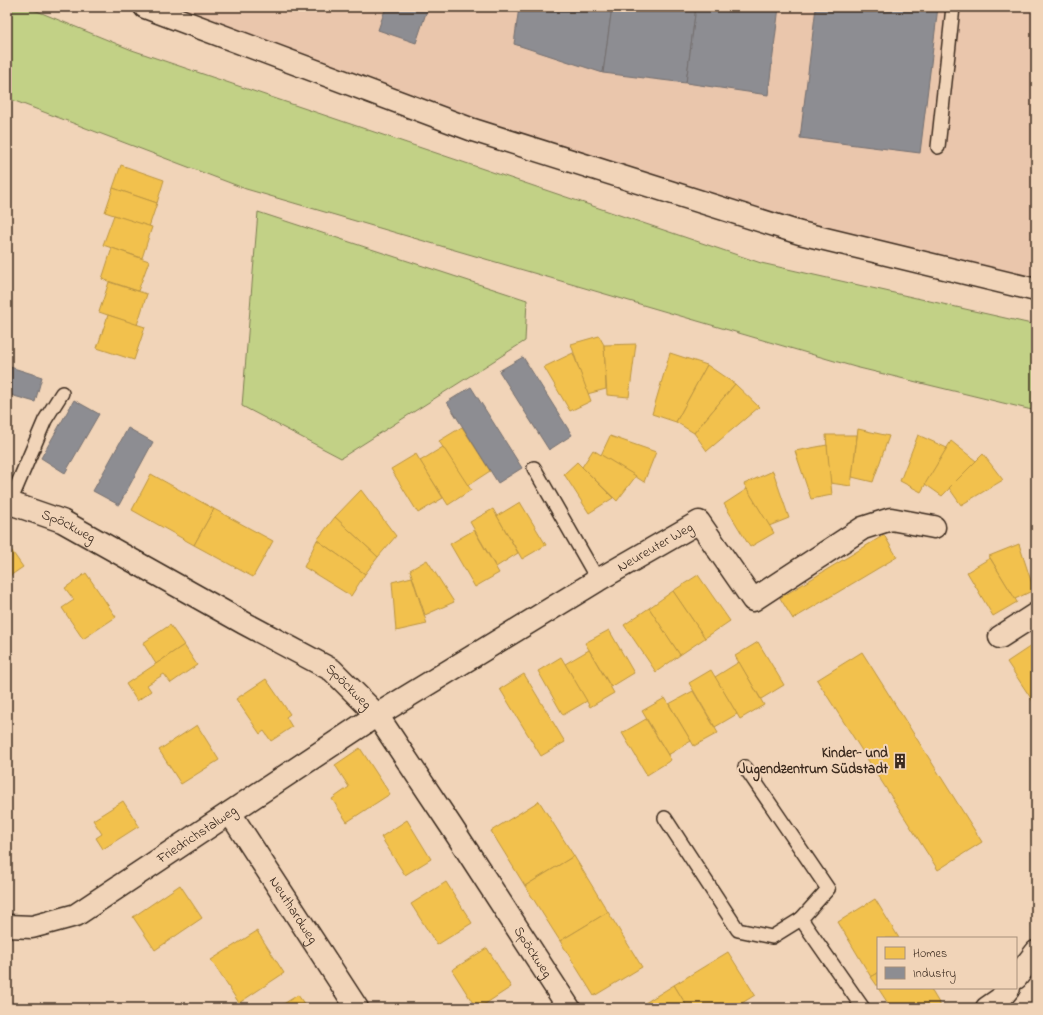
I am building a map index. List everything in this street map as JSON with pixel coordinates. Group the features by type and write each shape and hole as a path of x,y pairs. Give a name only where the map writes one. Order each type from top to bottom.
{"street":[{"path":"145,7 473,130 800,233 1036,290"},
{"name":"Spöckweg","path":"8,502 62,521 244,623 332,670 377,716 451,826 569,1008"},
{"name":"Neureuter Weg","path":"377,716 598,580 699,522 753,600 863,528 891,518 934,527"},
{"path":"1000,637 1036,614"},
{"name":"Friedrichstalweg","path":"7,926 32,927 76,915 377,716"},
{"name":"Neuthardweg","path":"230,812 357,1008"},
{"path":"1017,977 1036,952"},
{"path":"987,1008 1000,999 1008,989"}],"lane":[{"path":"938,147 953,7"},
{"path":"8,502 44,424 62,393"},
{"path":"534,468 598,580"},
{"path":"665,818 738,930 772,937 801,918 828,889 744,767"},
{"path":"801,918 863,1008"}],"shaded area":[{"path":"145,7 1036,7 1036,290 800,233"}],"green space":[{"path":"7,7 27,7 132,50 761,263 1036,325 1036,411 855,367 246,189 7,98"},
{"path":"258,212 527,300 525,341 341,458 242,406"}],"building: Homes":[{"path":"121,165 164,180 157,203 113,188"},
{"path":"113,188 157,203 149,227 105,212"},
{"path":"114,215 152,227 142,258 103,245"},
{"path":"112,248 149,261 138,291 102,279"},
{"path":"109,282 147,294 137,325 99,312"},
{"path":"108,315 145,327 134,360 97,348"},
{"path":"599,336 604,345 606,389 587,394 571,344"},
{"path":"636,344 629,397 607,395 604,345"},
{"path":"573,353 591,401 570,411 544,367"},
{"path":"670,353 707,365 676,422 652,414"},
{"path":"707,365 735,384 694,433 676,422"},
{"path":"735,384 759,407 707,451 694,433"},
{"path":"462,427 490,471 467,486 439,441"},
{"path":"858,429 889,436 873,482 852,477"},
{"path":"826,435 857,435 851,486 830,483"},
{"path":"918,435 947,448 921,492 900,481"},
{"path":"610,436 656,452 644,482 601,455"},
{"path":"951,441 976,461 942,496 925,484"},
{"path":"827,445 832,495 811,499 795,451"},
{"path":"443,447 471,490 448,505 420,461"},
{"path":"593,450 636,476 617,501 582,467"},
{"path":"416,454 443,498 418,513 391,469"},
{"path":"983,454 1003,480 961,505 949,488"},
{"path":"577,462 613,498 589,513 564,474"},
{"path":"773,471 789,518 769,526 744,484"},
{"path":"151,474 214,509 194,545 132,510"},
{"path":"747,489 774,533 750,547 724,504"},
{"path":"361,490 396,536 378,557 335,517"},
{"path":"520,502 546,545 522,559 497,516"},
{"path":"214,509 273,541 253,577 194,545"},
{"path":"493,509 518,553 496,567 470,522"},
{"path":"335,517 378,557 365,574 317,540"},
{"path":"474,530 499,573 475,587 450,544"},
{"path":"884,535 897,557 793,619 780,598"},
{"path":"317,540 365,574 351,596 304,567"},
{"path":"1019,544 1034,590 1015,599 989,556"},
{"path":"9,547 23,567 7,578 7,548"},
{"path":"990,558 1017,602 993,616 967,572"},
{"path":"427,560 454,602 425,615 410,570"},
{"path":"86,573 116,617 83,639 62,608 74,600 65,588"},
{"path":"698,575 730,621 705,638 673,591"},
{"path":"412,577 427,624 396,631 392,582"},
{"path":"673,591 705,638 680,655 649,608"},
{"path":"649,608 680,655 656,672 624,625"},
{"path":"170,625 184,645 156,664 143,643"},
{"path":"609,630 634,673 611,687 585,643"},
{"path":"758,642 784,685 761,699 735,656"},
{"path":"1036,642 1036,653 1031,646"},
{"path":"184,645 197,665 171,683 164,674 147,685 151,691 137,701 126,684"},
{"path":"1031,646 1036,653 1036,706 1007,662"},
{"path":"589,650 614,693 590,707 565,664"},
{"name":"Kinder- und Jugendzentrum Südstadt","path":"862,652 982,842 938,870 817,680"},
{"path":"561,657 587,701 563,715 538,671"},
{"path":"739,662 764,705 740,719 715,677"},
{"path":"711,670 737,714 715,727 689,683"},
{"path":"524,674 565,742 541,756 500,689"},
{"path":"266,679 290,714 286,717 292,727 271,741 264,731 260,734 236,699"},
{"path":"693,691 718,733 694,746 669,704"},
{"path":"665,698 691,741 668,755 642,711"},
{"path":"646,719 671,760 647,775 622,733"},
{"path":"197,725 219,760 181,784 159,750"},
{"path":"360,748 390,794 347,822 332,799 349,787 335,765"},
{"path":"123,801 139,826 103,849 96,838 102,834 93,820"},
{"path":"539,801 574,856 525,886 491,831"},
{"path":"407,820 431,859 405,875 381,837"},
{"path":"574,856 608,912 560,941 525,886"},
{"path":"446,882 472,923 437,945 411,904"},
{"path":"180,885 202,918 155,950 133,917"},
{"path":"875,899 898,937 877,937 877,974 871,977 838,922"},
{"path":"608,912 642,967 594,996 560,941"},
{"path":"257,931 284,973 239,1003 211,960"},
{"path":"487,948 511,987 479,1008 476,1008 452,970"},
{"path":"728,952 755,995 734,1008 688,1008 674,985"},
{"path":"877,974 877,986 871,977"},
{"path":"674,985 688,1008 637,1008"},
{"path":"879,989 931,989 942,1008 891,1008"},
{"path":"298,995 307,1008 277,1008"}],"building: Industry":[{"path":"386,7 428,7 416,43 378,30"},
{"path":"519,7 612,7 603,73 514,44"},
{"path":"612,7 696,7 686,83 603,73"},
{"path":"696,7 779,7 768,95 686,83"},
{"path":"816,7 938,7 920,153 800,138"},
{"path":"523,357 572,435 549,450 499,371"},
{"path":"7,366 42,377 35,402 7,394"},
{"path":"471,387 522,468 498,483 447,402"},
{"path":"74,400 99,414 65,473 41,458"},
{"path":"128,428 153,442 119,505 93,491"}],"place":[{"name":"Kinder- und Jugendzentrum Südstadt","path":"900,761"}]}
